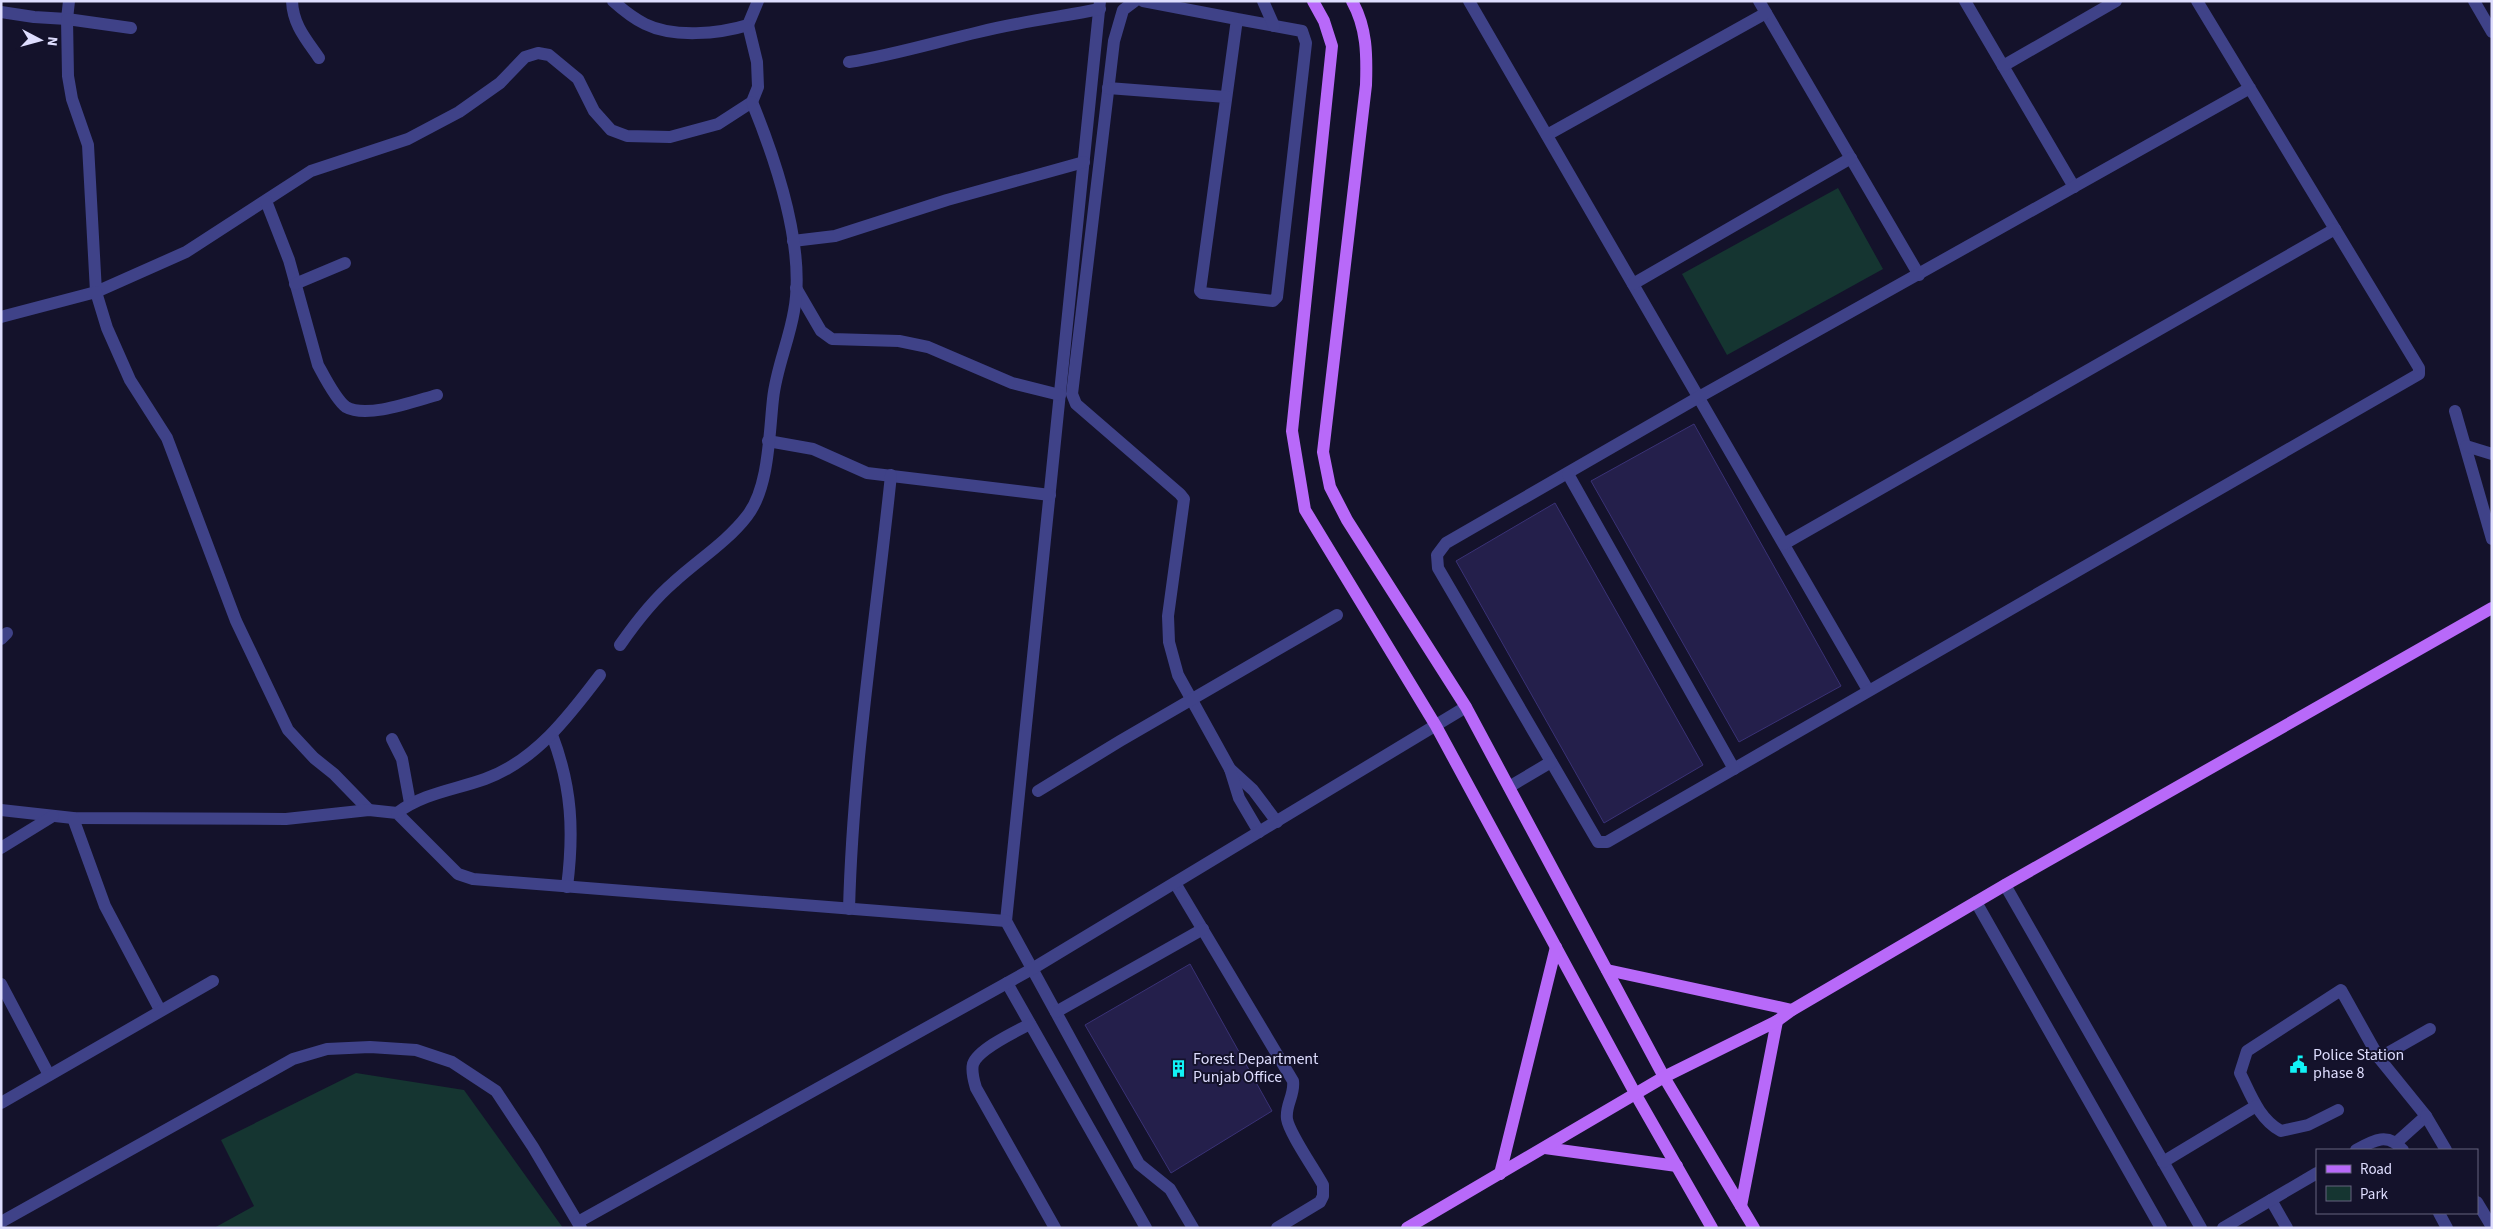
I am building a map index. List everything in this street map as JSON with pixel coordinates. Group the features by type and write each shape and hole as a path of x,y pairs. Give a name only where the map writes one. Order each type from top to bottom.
{"main road":[{"path":"1313,1 1324,21 1332,46 1292,431 1305,510 1436,726 1636,1095 1712,1228"},
{"path":"1352,1 1359,14 1368,47 1366,85 1323,452 1330,486 1346,520 1466,707 1664,1077 1754,1228"},
{"path":"1407,1228 1664,1077 1777,1021 1792,1010 1976,902 2492,608"},
{"path":"1500,1174 1556,947"},
{"path":"1607,970 1792,1010"},
{"path":"1741,1206 1777,1021"},
{"path":"1545,1148 1677,1166"}],"street":[{"path":"68,1 68,76 72,99 88,145 96,292 107,328 130,380 167,438 236,621 288,730 314,758 334,774 369,810"},
{"path":"292,1 292,15 298,28 319,58"},
{"path":"613,1 628,14 655,28 708,33 748,25"},
{"path":"1,317 96,292 174,259 311,171 408,139 459,112 500,83 525,57 538,53 550,55 562,63 578,79 594,110 611,130 627,136 670,137 718,124 752,102 758,87 757,62 748,25 758,1"},
{"path":"1135,1 1123,10 1118,25 1108,88 1072,394 1076,404 1180,494 1184,500 1168,616 1169,642 1178,675 1230,769 1239,798 1259,832"},
{"path":"1143,1 1302,31 1306,43 1277,297 1274,301 1200,292 1237,19"},
{"path":"1263,1 1274,26"},
{"path":"1469,1 1868,690"},
{"path":"1759,1 1919,275"},
{"path":"1966,1 2074,187"},
{"path":"2003,66 2116,1"},
{"path":"2197,1 2250,88 2419,368 2417,376 1868,690 1607,842 1598,842 1438,568 1437,555 1446,543 1699,397 2250,88"},
{"path":"2474,1 2492,32"},
{"path":"849,62 894,56 978,32 1100,5 1006,921 1139,1164 1170,1189 1193,1228"},
{"path":"1,12 34,18 67,19 131,28"},
{"path":"1547,135 1766,13"},
{"path":"1108,88 1226,97"},
{"path":"620,645 641,616 673,582 716,546 746,517 756,502 762,482 773,396 794,313 796,288 793,241 781,185 752,102"},
{"path":"1633,284 1851,158"},
{"path":"793,241 835,236 947,200 1084,162"},
{"path":"266,201 290,260 295,284 305,310 318,365 326,380 345,406 357,411 369,411 437,395"},
{"path":"1784,544 2335,229"},
{"path":"295,284 345,263"},
{"path":"796,288 821,331 832,339 914,343 928,347 1012,383 1060,395"},
{"path":"2455,412 2491,534"},
{"path":"768,441 813,448 859,470 1050,495"},
{"path":"2466,446 2492,454"},
{"path":"1568,474 1734,769"},
{"path":"849,909 851,838 863,711 891,475"},
{"path":"1038,791 1337,615"},
{"path":"397,813 410,802 486,779 511,766 552,735 600,676"},
{"path":"1,1222 293,1059 327,1048 370,1047 416,1050 452,1062 496,1091 533,1146 579,1225 1032,969 1466,707"},
{"path":"552,735 563,764 568,786 572,851 567,887"},
{"path":"392,739 402,759 410,802"},
{"path":"1509,787 1551,762"},
{"path":"1230,769 1253,790 1277,822"},
{"path":"1,810 73,818 286,819 369,810 397,813 465,877 567,887 1006,921"},
{"path":"1,848 52,816"},
{"path":"73,818 105,906 160,1010"},
{"path":"1175,883 1293,1080 1293,1096 1287,1110 1288,1124 1323,1185 1323,1196 1320,1202 1277,1228"},
{"path":"2005,886 2200,1228"},
{"path":"1976,902 2161,1228"},
{"path":"1056,1012 1203,929"},
{"path":"1,1103 213,981"},
{"path":"1007,983 1146,1228"},
{"path":"1,984 49,1075"},
{"path":"2338,1110 2308,1125 2281,1131 2269,1124 2256,1106 2240,1072 2247,1051 2341,990 2379,1058 2426,1116 2445,1149"},
{"path":"1030,1024 982,1052 973,1064 973,1077 976,1088 1055,1228"},
{"path":"2379,1058 2430,1029"},
{"path":"2163,1162 2256,1106"},
{"path":"2358,1149 2374,1140 2386,1138 2400,1146 2426,1116"},
{"path":"2223,1228 2316,1174"},
{"path":"2271,1200 2287,1228"},
{"path":"2478,1204 2492,1227"},
{"path":"2440,1214 2447,1228"}],"green space":[{"path":"1838,188 1883,269 1727,355 1682,274"},
{"path":"356,1073 464,1090 563,1228 214,1228 254,1206 221,1140"}],"building":[{"path":"1694,424 1841,686 1739,742 1591,481"},
{"path":"1555,503 1703,765 1604,823 1456,561"},
{"name":"Forest Department Punjab Office","path":"1190,964 1272,1111 1171,1173 1085,1025"}],"place":[{"name":"Police Station phase 8","path":"2299,1064"},
{"name":"Forest Department Punjab Office","path":"1179,1068"}]}
